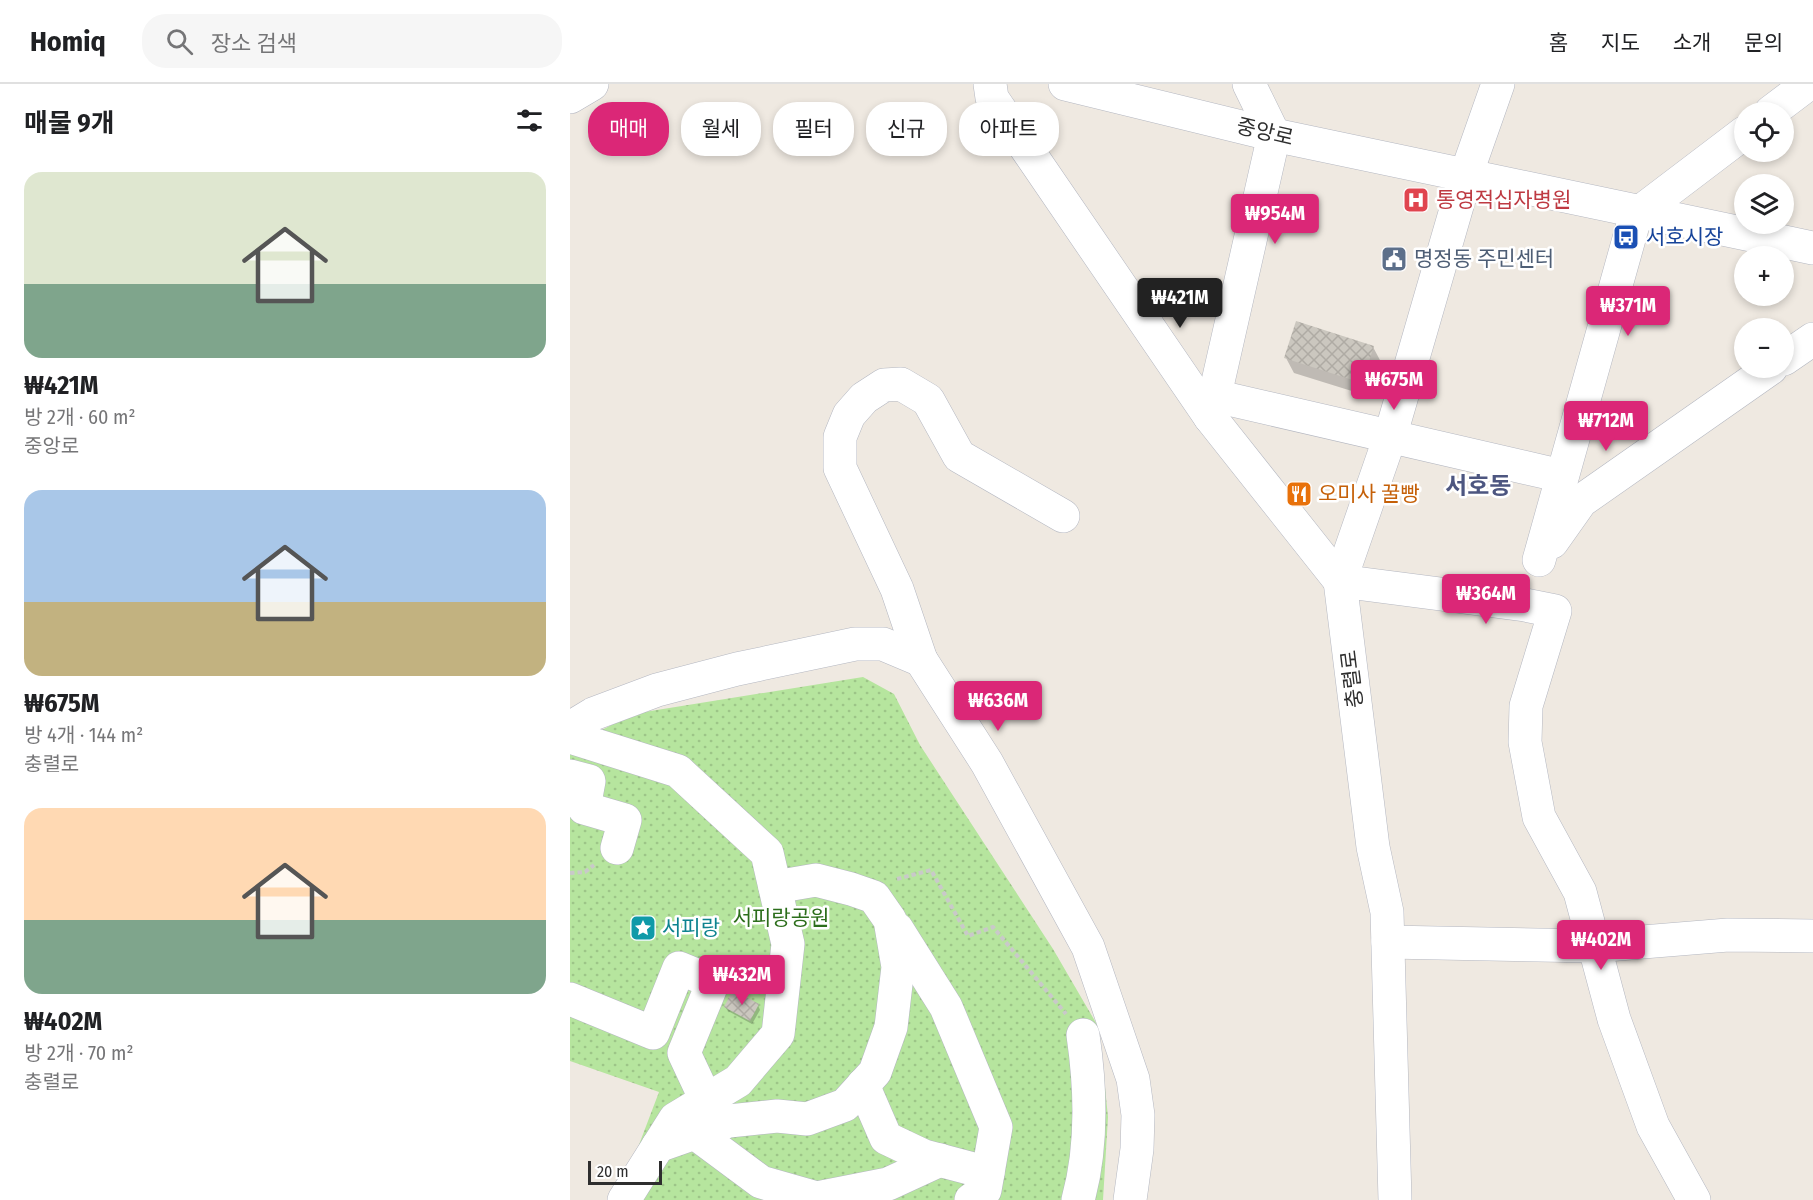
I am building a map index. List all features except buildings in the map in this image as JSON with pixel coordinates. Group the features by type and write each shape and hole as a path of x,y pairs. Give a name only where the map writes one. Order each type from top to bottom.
{"street":[{"path":"570,97 592,84"},
{"path":"990,84 992,98 999,108 1340,581 1525,604 1555,611 1526,706 1525,742 1539,817 1580,892 1614,1019 1653,1126 1694,1200"},
{"name":"중앙로","path":"1065,84 1274,135 1813,248"},
{"path":"1212,406 1274,135 1249,84"},
{"path":"1466,176 1498,84"},
{"path":"1785,102 1810,84"},
{"path":"1525,604 1634,221 1640,212 1734,141"},
{"name":"충렬로","path":"1395,1200 1387,912 1373,847 1340,581 1390,437 1466,176"},
{"path":"1539,560 1581,501 1757,378"},
{"path":"1063,516 959,456 928,400 901,384 884,385 864,398 849,415 840,437 840,468 897,589 921,660 987,763 1088,947 1133,1078 1138,1115 1137,1149 1130,1200"},
{"path":"1212,406 1390,437 1562,476"},
{"path":"570,728 594,714 657,690 737,669 855,644 883,644 921,660"},
{"path":"570,737 678,771 767,853 788,944 778,1034 738,1081 675,1119 624,1200"},
{"path":"570,776 589,781 584,808 625,820 617,848"},
{"path":"775,887 816,880 882,908 946,1007 996,1127 986,1190 971,1200"},
{"path":"658,1146 729,1121 777,1116 807,1119 845,1105 875,1072 891,1027 898,967 882,908"},
{"path":"1388,942 1594,946 1728,935 1813,936"},
{"path":"570,999 653,1033 679,968 713,982 684,1053 705,1100"},
{"path":"1078,1200 1086,1169 1089,1132 1089,1070 1083,1035"},
{"path":"863,1085 886,1138 940,1160 988,1173"},
{"path":"695,1133 762,1182 817,1198 888,1184 940,1160"}],"path":[{"path":"882,908 886,882 931,870 968,936 993,927 1083,1035"}],"green space":[{"name":"서피랑공원","path":"863,677 894,694 920,745 1053,949 1099,1028 1108,1117 1103,1200 618,1200 659,1092 570,1061 570,747 632,714"}],"place":[{"name":"통영적십자병원","path":"1416,200"},
{"name":"서호시장","path":"1626,237"},
{"name":"명정동 주민센터","path":"1394,259"},
{"name":"오미사 꿀빵","path":"1299,494"},
{"name":"서피랑","path":"643,928"}],"district":[{"name":"서호동","path":"1478,486"}]}
